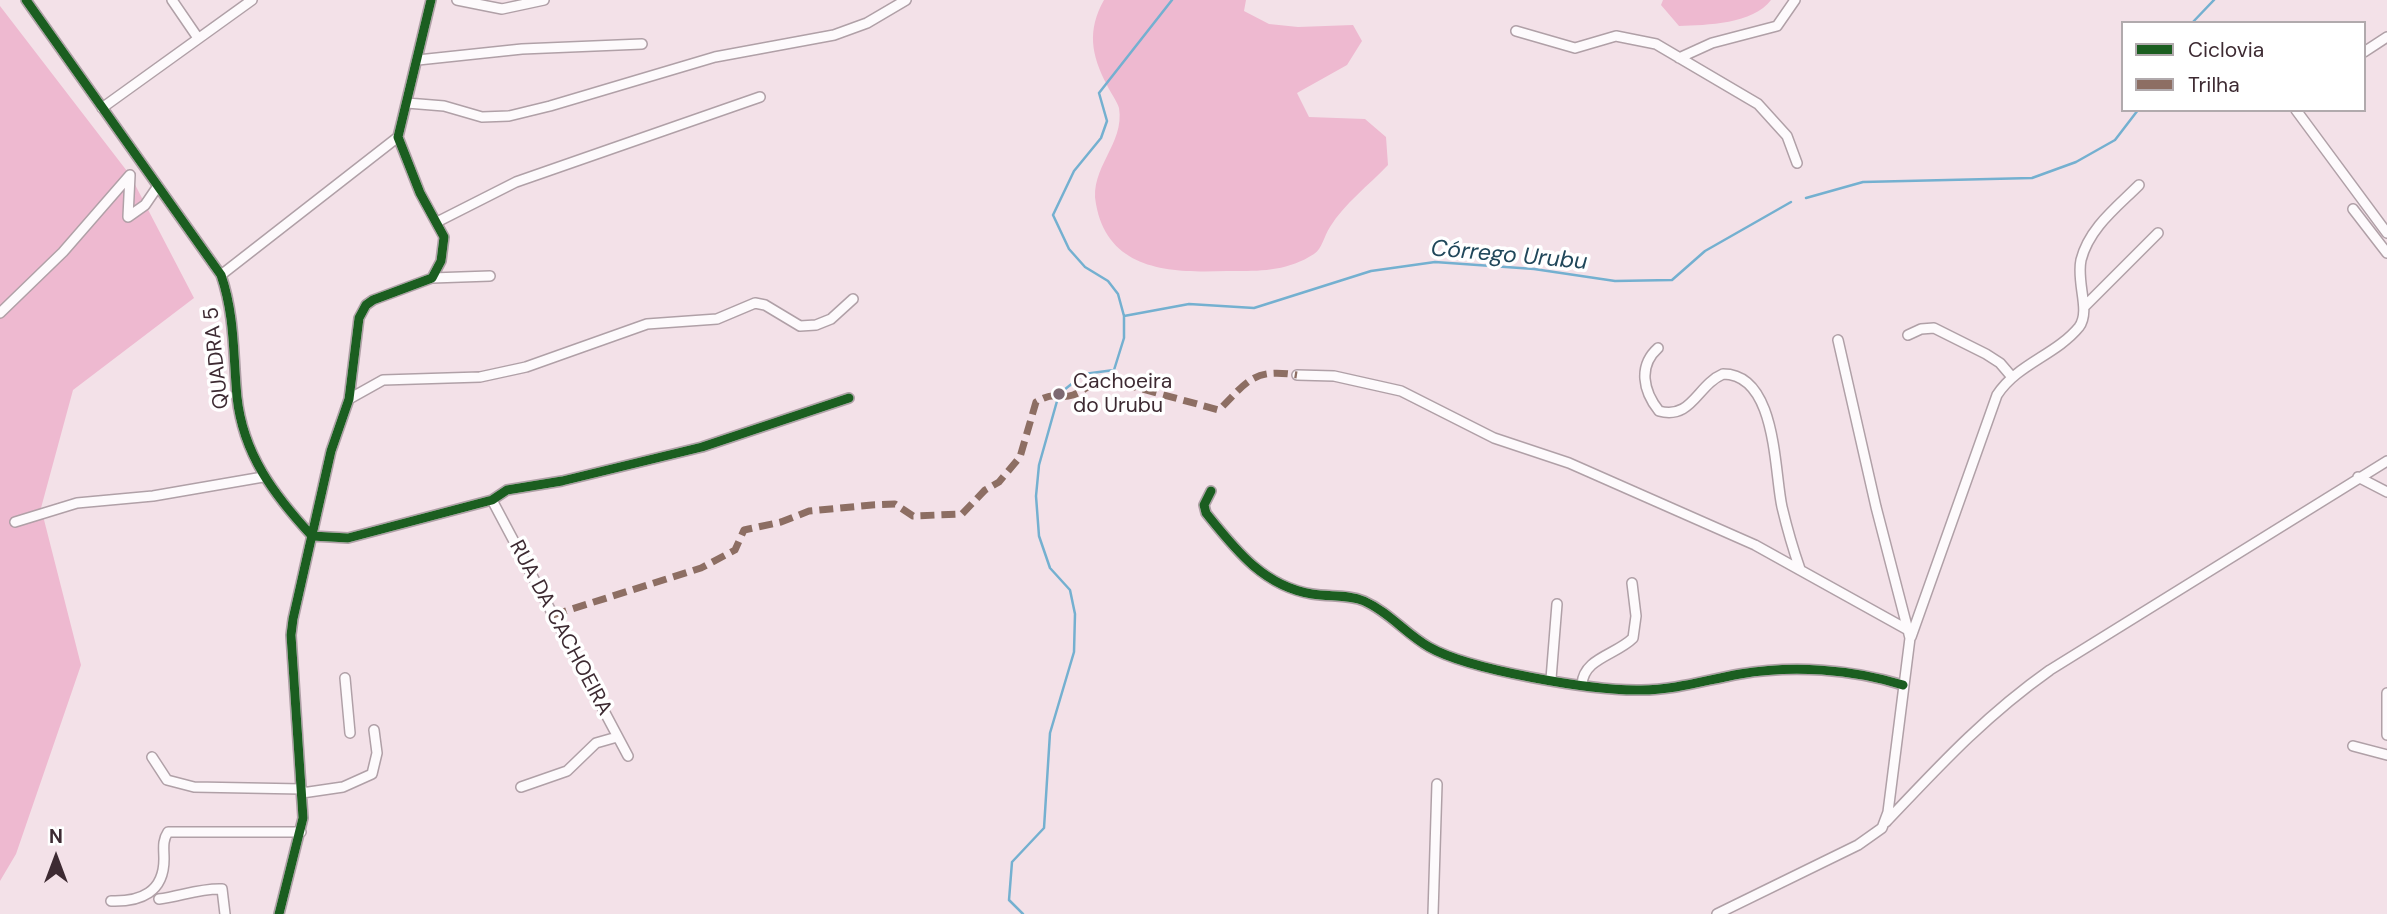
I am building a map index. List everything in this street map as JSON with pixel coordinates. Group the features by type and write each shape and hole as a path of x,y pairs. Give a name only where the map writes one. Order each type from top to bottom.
{"street":[{"name":"QUADRA 5","path":"26,0 221,275 231,303 240,412 263,477"},
{"path":"172,0 198,38"},
{"path":"103,108 252,0"},
{"path":"431,0 398,137 420,193 437,222 444,244 441,261 432,278"},
{"path":"457,0 502,9 544,0"},
{"path":"407,103 444,106 482,117 509,116 570,101 715,57 834,35 867,23 906,0"},
{"path":"1679,58 1712,43 1777,26 1795,0"},
{"path":"1516,31 1575,48 1625,37 1656,44 1758,104 1787,136 1797,163"},
{"path":"2366,51 2387,37"},
{"path":"418,60 522,50 642,44"},
{"path":"437,222 516,182 760,96"},
{"path":"2297,112 2387,233"},
{"path":"221,275 398,137"},
{"path":"0,313 63,252 130,175 128,217 145,205 158,186"},
{"path":"2085,306 2079,288 2080,270 2088,240 2100,223 2139,185"},
{"path":"2353,209 2387,253"},
{"path":"1885,823 1909,634 1990,411 2011,377 2080,326 2085,306 2158,233"},
{"path":"279,914 301,832 302,791 291,635 331,451 349,399 363,309 385,295 432,278 490,276"},
{"path":"349,399 383,380 492,374 526,367 647,324 717,319 755,303 765,305 800,326 816,325 831,319 853,299"},
{"path":"1908,335 1921,329 1934,328 1986,354 2000,363 2011,377"},
{"path":"1838,340 1909,634"},
{"path":"1658,348 1645,366 1644,381 1650,400 1659,411 1679,413 1691,404 1706,384 1723,374 1744,379 1752,389 1773,432 1782,505 1800,569"},
{"path":"1297,376 1334,376 1401,390 1494,438 1569,463 1755,545 1909,634"},
{"path":"15,522 77,503 153,496 263,477 312,536 348,538 492,500 507,490 562,481 702,447 849,398"},
{"path":"1717,914 1842,854 1875,835 1947,756 2010,698 2050,670 2387,461"},
{"path":"2358,477 2387,492"},
{"path":"1211,491 1205,505 1206,513 1247,562 1276,581 1313,595 1361,599 1376,606 1427,646 1451,659 1550,679 1637,691 1666,690 1776,670 1848,673 1903,685"},
{"name":"RUA DA CACHOEIRA","path":"492,500 628,756"},
{"path":"1583,684 1583,675 1590,664 1619,649 1633,638 1636,616 1632,583"},
{"path":"1550,679 1557,604"},
{"path":"345,678 350,733"},
{"path":"2387,693 2387,735"},
{"path":"152,757 167,780 194,788 302,791 343,787 372,774 377,754 374,730"},
{"path":"521,787 567,771 596,743 617,737"},
{"path":"2353,746 2387,755"},
{"path":"1433,914 1437,784"},
{"path":"111,901 137,901 161,882 164,874 163,839 168,832 301,832"},
{"path":"159,899 189,895 207,887 222,889 225,914"}],"shaded area":[{"path":"1104,0 1246,0 1244,11 1269,24 1298,27 1353,25 1362,41 1347,65 1297,93 1309,117 1365,119 1386,137 1388,165 1342,210 1317,252 1304,260 1272,269 1185,271 1146,264 1128,256 1114,243 1103,226 1095,191 1097,179 1113,145 1119,121 1119,108 1097,63 1093,42 1095,22"},
{"path":"1663,0 1771,0 1763,8 1741,19 1716,24 1679,26 1661,5"},
{"path":"0,6 130,175 194,298 73,390 41,508 81,665 16,854 0,881"}],"waterway":[{"name":"Córrego Urubu","path":"1023,914 1009,900 1012,862 1044,828 1050,733 1074,652 1075,614 1070,590 1050,568 1039,536 1036,496 1039,465 1059,394 1084,374 1114,370 1124,338 1124,316 1118,294 1108,281 1085,267 1069,249 1053,215 1074,171 1101,138 1107,121 1099,93 1172,0"},
{"name":"Córrego Urubu","path":"2194,21 2214,0"},
{"name":"Córrego Urubu","path":"1806,198 1863,182 2032,178 2076,162 2115,140 2136,112"},
{"name":"Córrego Urubu","path":"1124,316 1189,304 1254,308 1371,271 1435,262 1534,269 1615,281 1672,280 1705,251 1791,202"}],"marked path":[{"path":"553,615 701,568 735,550 744,530 781,522 809,511 895,504 913,516 962,514 985,490 999,482 1020,457 1036,402 1048,397 1073,395 1097,382 1109,380 1219,410 1252,379 1270,373 1297,375"}],"cycle path":[{"path":"26,0 221,275 231,320 240,418 246,437 273,489 312,536 348,538 492,500 507,490 562,481 702,447 849,398"},
{"path":"279,914 303,818 291,635 293,619 331,451 349,399 359,318 366,305 373,300 432,278 441,261 444,237 420,193 398,137 431,0"},
{"path":"1211,491 1204,505 1206,513 1239,552 1265,574 1295,590 1364,601 1429,647 1472,664 1532,678 1620,689 1666,688 1760,671 1801,669 1863,675 1903,685"}],"place":[{"name":"Cachoeira do Urubu","path":"1059,394"}]}
